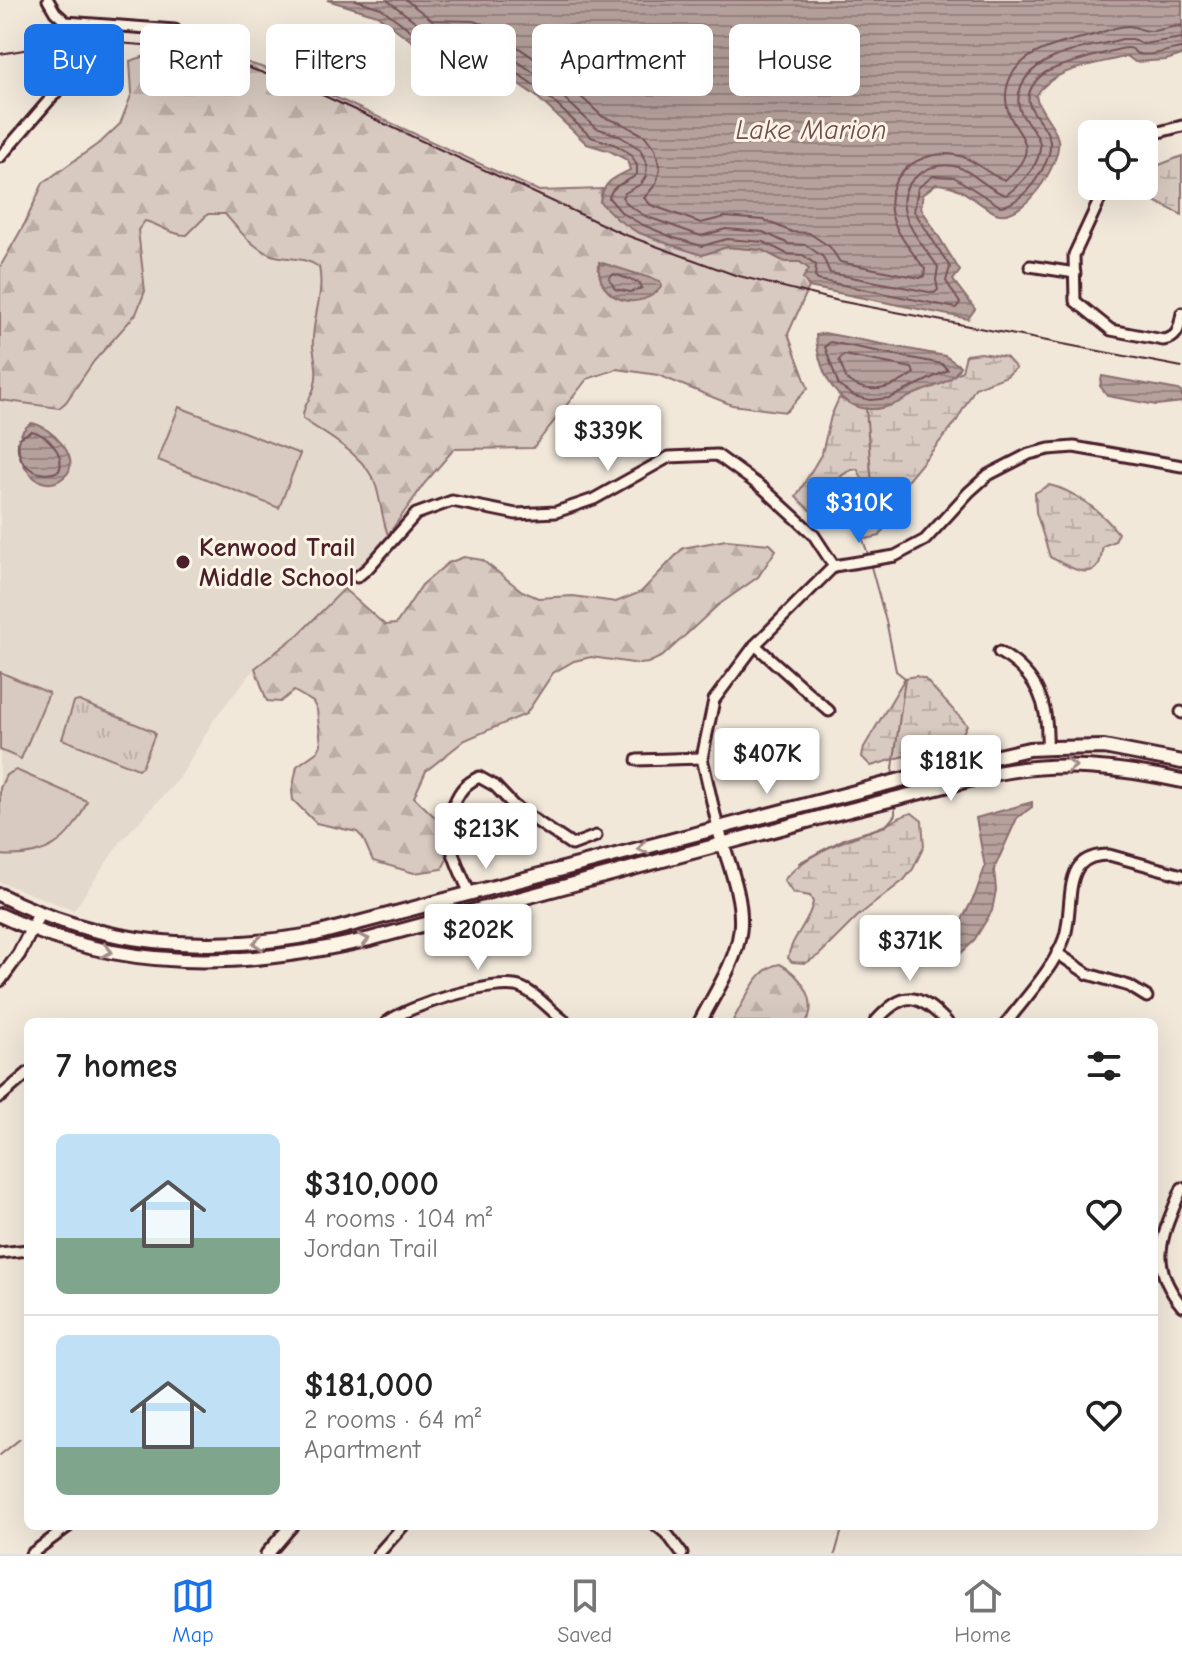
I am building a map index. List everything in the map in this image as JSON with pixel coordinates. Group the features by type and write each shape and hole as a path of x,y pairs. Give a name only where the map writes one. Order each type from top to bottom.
{"main road":[{"path":"0,895 39,914 146,941 233,945 316,934 950,767 1029,749 1104,747 1182,762"},
{"path":"0,915 77,945 143,959 215,962 287,956 370,939 836,813 1023,768 1075,765 1113,768 1182,781"}],"street":[{"path":"48,0 66,22 140,27"},
{"path":"0,157 53,96"},
{"path":"1158,132 1182,126"},
{"path":"1100,200 1074,255 1075,301 1111,330 1163,340 1171,339 1179,331 1182,313"},
{"path":"1030,266 1075,273"},
{"path":"702,1018 734,953 740,931 739,904 702,758 714,700 755,645 834,566 895,556 925,540 969,492 1007,463 1049,449 1074,447 1182,466"},
{"path":"357,577 416,514 452,501 516,514 556,512 594,499 669,457 717,455 764,489 813,534 834,566"},
{"path":"755,645 829,711"},
{"path":"999,652 1016,662 1038,690 1046,714 1047,748"},
{"path":"637,760 702,758"},
{"path":"470,894 452,852 447,820 460,791 479,777 495,786 514,806 572,845 596,836"},
{"path":"1010,1018 1065,939 1075,874 1086,860 1109,855 1182,875"},
{"path":"0,980 39,914"},
{"path":"1057,953 1088,974 1129,986 1147,997"},
{"path":"394,1018 410,1008 505,983 523,988 561,1018"},
{"path":"879,1018 891,1004 908,999 923,1002 942,1018"},
{"path":"0,1097 24,1076"},
{"path":"1182,1188 1161,1237 1160,1264 1168,1290 1182,1306"},
{"path":"0,1253 24,1250"},
{"path":"31,1554 64,1530"},
{"path":"267,1554 288,1530"},
{"path":"378,1554 399,1530"},
{"path":"662,1530 682,1554"}],"shaded area":[{"name":"Kenwood Trail Middle School","path":"208,214 225,214 253,244 271,255 307,259 319,267 323,283 313,346 317,360 315,387 303,410 303,419 362,462 375,485 381,518 388,535 344,589 299,634 255,668 215,718 179,779 121,841 74,910 0,882 0,400 59,407 66,402 94,361 136,314 145,291 138,229 146,221 159,224 174,235"}],"green space":[{"path":"140,58 140,96 250,96 250,64 266,69 266,96 332,96 539,191 602,189 600,202 702,255 727,247 762,250 785,262 800,262 810,269 804,278 809,287 788,334 808,388 786,412 732,405 658,375 617,369 587,379 533,448 454,449 424,484 388,535 376,486 364,465 303,419 316,379 313,337 320,288 319,267 262,251 225,214 208,214 187,235 145,221 138,230 145,291 136,314 94,361 66,402 59,408 0,400 0,267 43,183 102,141 120,124 132,93 130,61"},
{"path":"1182,156 1182,215 1152,200 1158,200 1158,165"},
{"path":"981,353 1006,357 1016,368 1007,376 975,388 956,422 908,480 880,536 866,539 859,533 863,484 857,469 842,475 816,516 796,497 822,453 839,398 852,404 915,394 962,371 966,355"},
{"path":"179,407 300,454 279,508 158,460"},
{"path":"1049,485 1087,503 1118,533 1115,541 1103,546 1100,561 1094,569 1082,571 1050,557 1036,512 1035,493"},
{"path":"726,540 770,544 776,550 758,577 717,606 663,656 640,664 591,657 574,661 553,673 526,714 465,740 426,771 414,797 439,821 449,855 442,869 414,873 373,861 357,832 316,823 293,800 297,766 318,751 321,744 317,710 313,702 294,691 280,702 267,701 255,668 299,634 344,589 385,625 396,624 422,585 448,563 464,557 482,560 522,591 538,598 573,596 616,602 641,592 683,548"},
{"path":"0,672 49,693 21,759 0,750"},
{"path":"916,676 925,679 967,725 962,735 941,745 871,766 862,757 864,747 905,678"},
{"path":"79,701 153,731 155,734 142,767 138,769 62,739 74,702"},
{"path":"16,770 87,801 73,827 54,845 30,854 0,855 0,788 6,775"},
{"path":"912,813 922,821 924,846 913,869 904,880 858,916 819,955 806,963 792,962 788,958 790,950 813,902 810,896 793,893 784,880 817,853"},
{"path":"780,964 794,974 805,988 811,1005 808,1018 734,1018 757,979"}],"water":[{"name":"Lake Marion","path":"327,0 1182,0 1182,55 1166,60 1135,62 1127,56 1077,68 1044,86 1036,96 1056,134 1058,150 1038,189 1017,209 1006,214 996,213 946,185 936,184 923,194 921,208 960,271 953,280 975,309 968,319 809,287 803,278 809,269 800,262 785,262 762,250 727,247 702,255 637,232 617,219 600,202 610,182 630,170 627,160 587,144 536,96 713,96 713,24 532,24 532,93 516,82 516,24 411,24 411,40 395,28 395,24 389,24 377,15"},
{"path":"599,262 660,281 662,286 643,299 622,300 604,287"},
{"path":"824,333 945,356 960,366 948,380 896,404 875,409 860,407 847,402 828,380 816,335"},
{"path":"1102,376 1178,390 1182,393 1182,402 1156,405 1108,396 1100,386"},
{"path":"32,423 48,430 68,453 69,470 64,477 52,483 41,482 32,476 20,454 19,442 23,431"},
{"path":"1032,802 1032,807 1017,818 994,869 996,890 992,911 973,942 960,954 948,946 975,895 985,867 976,818"}],"waterway":[{"path":"866,408 873,499 862,537 869,557"},
{"path":"870,563 896,671 905,678 892,776"},
{"path":"799,863 846,838 886,826 895,815 895,806"},
{"path":"0,1455 20,1439"},
{"path":"835,1554 842,1530"}],"railway":[{"path":"0,54 53,45 104,42 156,46 222,58 318,93 623,234 735,275 839,301 1182,367"}],"place":[{"name":"Kenwood Trail Middle School","path":"183,562"}]}
